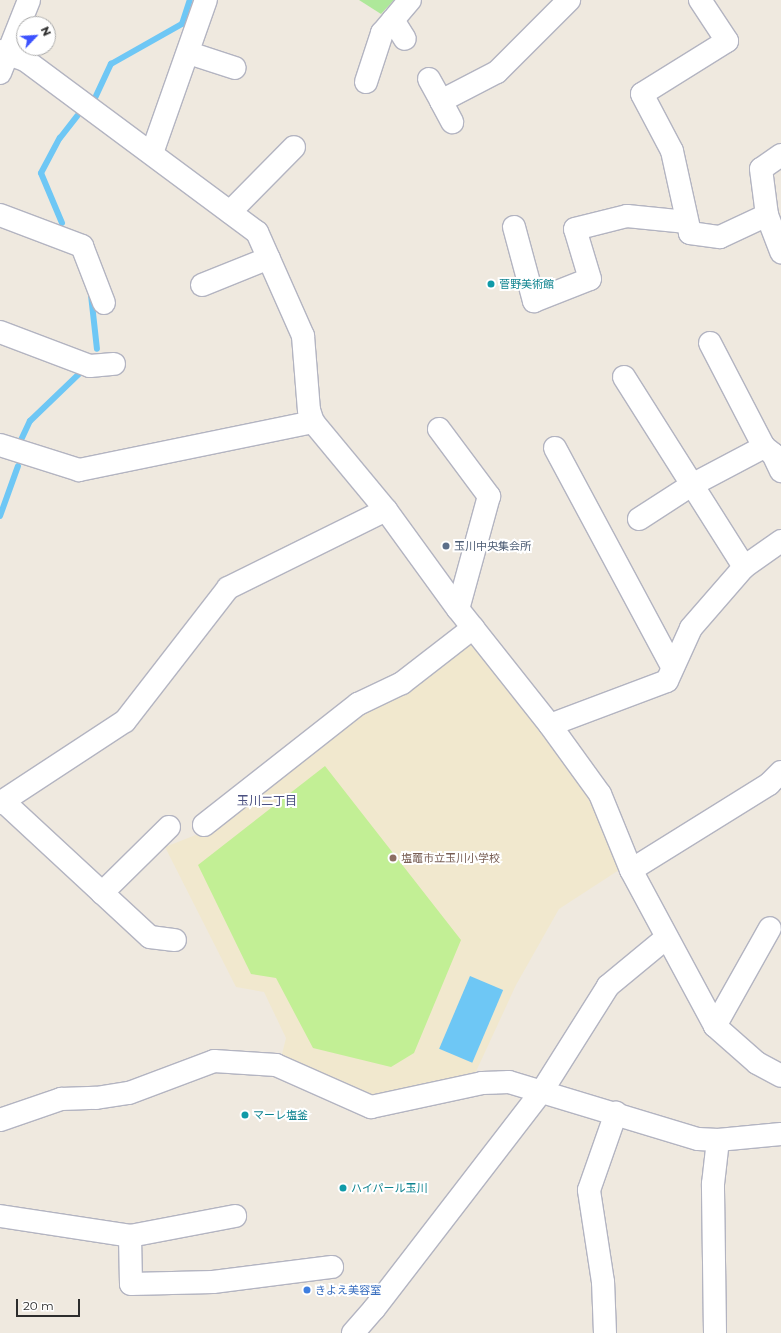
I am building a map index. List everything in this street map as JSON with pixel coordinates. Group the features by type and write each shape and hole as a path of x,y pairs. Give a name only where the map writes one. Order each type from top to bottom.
{"street":[{"path":"29,0 2,59 25,60 257,232 303,336 309,410 313,422 386,510 458,609 550,725 600,794 631,870 666,938 715,1026 757,1063 781,1076"},
{"path":"152,153 189,53 206,0"},
{"path":"366,82 382,33 410,0"},
{"path":"441,101 498,72 568,0"},
{"path":"700,0 727,41 642,94 672,151 690,233 720,238 767,216"},
{"path":"393,20 405,39"},
{"path":"189,53 235,68"},
{"path":"429,79 452,122"},
{"path":"230,212 294,147"},
{"path":"781,155 761,169 767,216 781,252"},
{"path":"0,215 82,246 104,303"},
{"path":"514,227 534,301 590,279 575,229 627,216 687,222"},
{"path":"202,285 269,258"},
{"path":"0,332 90,366 114,364"},
{"path":"710,343 764,447 773,454 781,471"},
{"path":"624,377 690,486 744,567"},
{"path":"0,445 79,470 313,422"},
{"path":"438,429 489,496 458,609"},
{"path":"639,519 690,486 764,447"},
{"path":"555,448 672,666"},
{"path":"175,940 150,937 1,802 125,721 228,588 386,510"},
{"path":"550,725 667,681 672,666 691,628 744,567 781,541"},
{"path":"204,824 358,704 402,683 473,628"},
{"path":"631,870 777,784"},
{"path":"102,893 169,827"},
{"path":"715,1026 770,928"},
{"path":"353,1333 374,1309 542,1091 608,986 666,938"},
{"path":"0,1120 61,1099 96,1098 129,1093 214,1061 276,1065 371,1107 482,1083 509,1082 616,1113 698,1139 718,1140 781,1134"},
{"path":"605,1333 602,1275 589,1190 616,1113"},
{"path":"715,1333 713,1184 718,1140"},
{"path":"0,1216 130,1236 235,1216"},
{"path":"130,1236 130,1284 213,1282 332,1267"}],"shaded area":[{"name":"塩竈市立玉川小学校","path":"471,642 591,794 619,870 559,909 516,985 473,1078 375,1099 281,1058 286,1038 264,992 236,987 165,847 211,829 362,711"}],"green space":[{"path":"359,0 394,0 381,14"},
{"path":"325,766 461,940 414,1053 391,1067 313,1048 276,978 251,974 198,865"}],"water":[{"path":"470,976 503,990 472,1063 439,1049"}],"waterway":[{"path":"95,98 111,64 182,24 190,0"},
{"path":"62,223 41,173 60,138 77,116"},
{"path":"91,295 97,349"},
{"path":"21,440 30,421 82,371"},
{"path":"0,516 18,466"}],"place":[{"name":"菅野美術館","path":"491,284"},
{"name":"玉川中央集会所","path":"446,546"},
{"name":"塩竈市立玉川小学校","path":"393,858"},
{"name":"マーレ塩釜","path":"245,1115"},
{"name":"ハイパール玉川","path":"343,1188"},
{"name":"きよえ美容室","path":"307,1290"}],"district":[{"name":"玉川二丁目","path":"267,801"}]}
